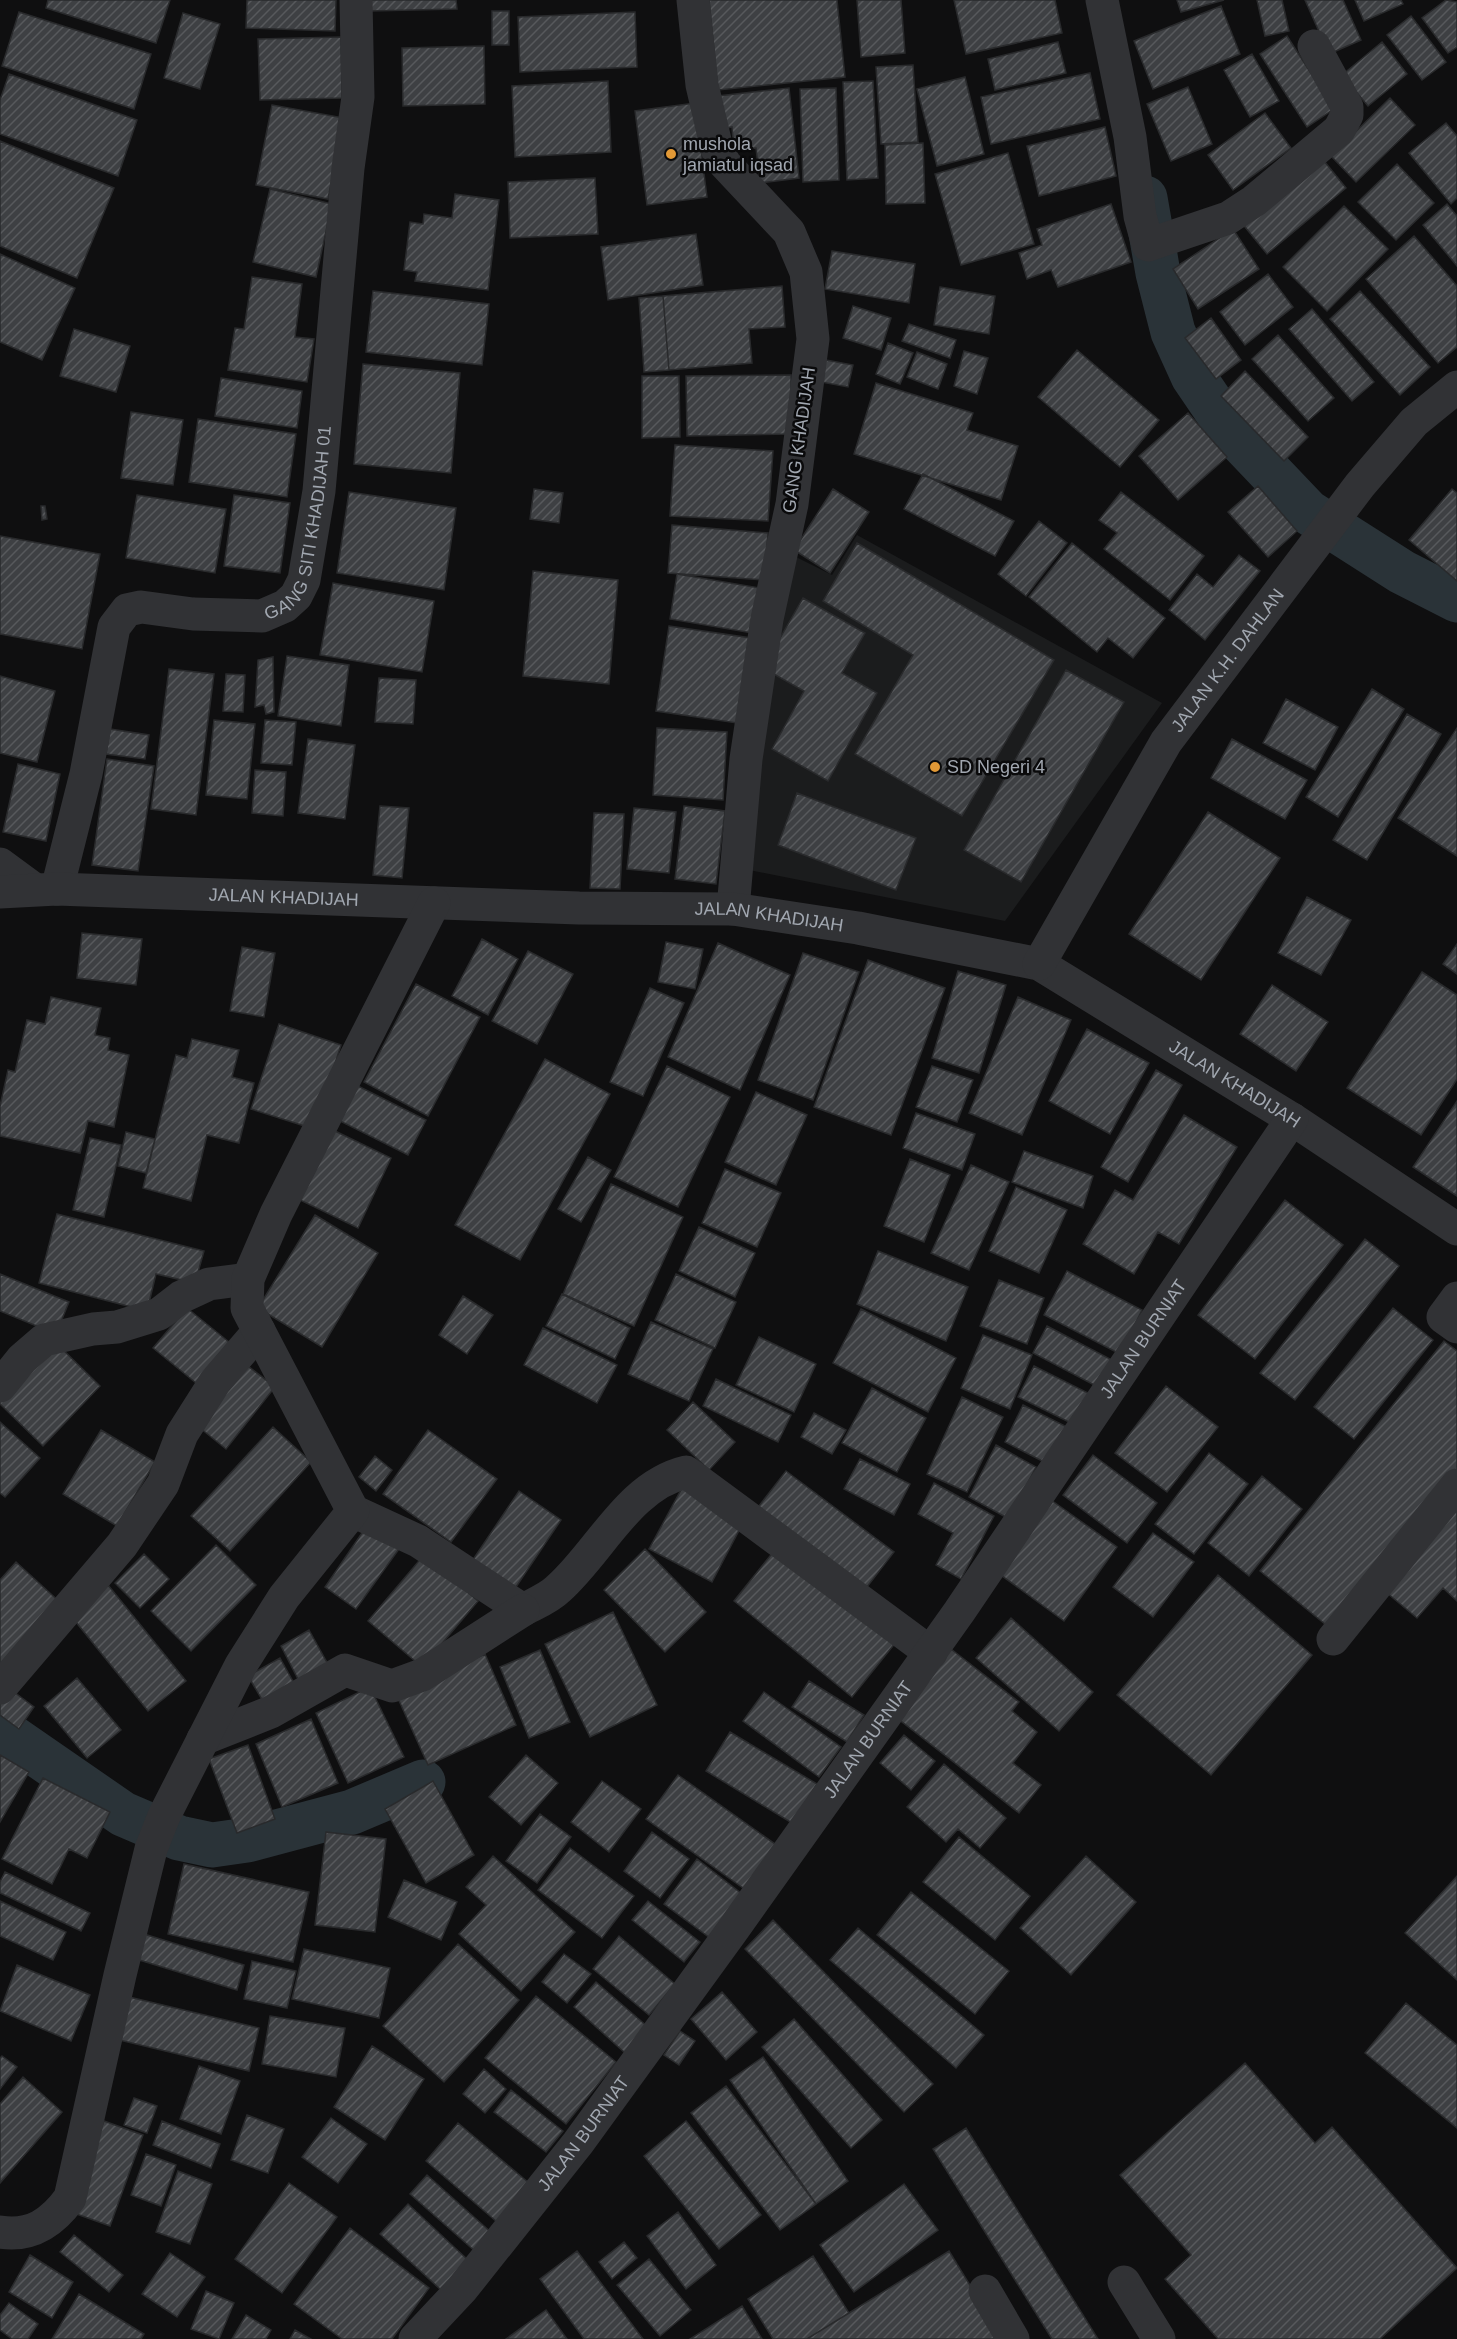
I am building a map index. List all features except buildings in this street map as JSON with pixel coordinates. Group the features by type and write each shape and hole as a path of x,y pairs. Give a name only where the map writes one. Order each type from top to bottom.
{"street":[{"name":"GANG SITI KHADIJAH 01","path":"46,889 86,774 114,627 127,609 141,607 193,614 262,616 285,606 296,596 304,580 319,491 348,168 358,97 356,0"},
{"name":"GANG KHADIJAH","path":"693,0 702,85 717,149 725,164 789,232 806,272 813,339 792,504 767,619 746,759 733,909"},
{"path":"1102,0 1130,137 1140,216 1154,243 1228,218 1254,201 1339,130 1347,115 1347,106 1314,46"},
{"name":"JALAN K.H. DAHLAN","path":"1039,964 1166,742 1360,485 1414,422 1457,387"},
{"path":"0,864 46,889"},
{"name":"JALAN KHADIJAH","path":"0,892 46,889 579,908 733,909 858,928 1039,964 1292,1119 1457,1229"},
{"path":"434,903 276,1214 248,1279 248,1308 353,1511 418,1541 523,1610"},
{"name":"JALAN BURNIAT","path":"415,2339 462,2289 578,2143 930,1653 1292,1119"},
{"path":"0,1386 22,1359 44,1340 138,1321 159,1314 181,1297 209,1284 248,1279"},
{"path":"1457,1298 1443,1317 1457,1327"},
{"path":"0,1688 122,1545 163,1484 182,1434 215,1382 259,1331"},
{"path":"203,1739 271,1712 345,1670 392,1686 422,1675 557,1590 621,1516 666,1477 686,1472 930,1653"},
{"path":"1333,1639 1457,1485"},
{"path":"0,2232 13,2234 41,2228 59,2214 69,2198 151,1849 164,1816 241,1665 285,1597 353,1511"},
{"path":"1124,2282 1159,2339"},
{"path":"985,2291 1013,2339"}],"shaded area":[{"name":"SD Negeri 4","path":"857,535 1162,703 1005,921 744,869 792,555 832,575"}],"waterway":[{"path":"1145,198 1158,273 1173,332 1193,376 1229,429 1308,512 1402,572 1457,600"},
{"path":"0,1729 123,1814 179,1838 212,1845 247,1840 352,1812 423,1782"}],"place":[{"name":"mushola jamiatul iqsad","path":"671,154"},
{"name":"SD Negeri 4","path":"935,767"}]}
